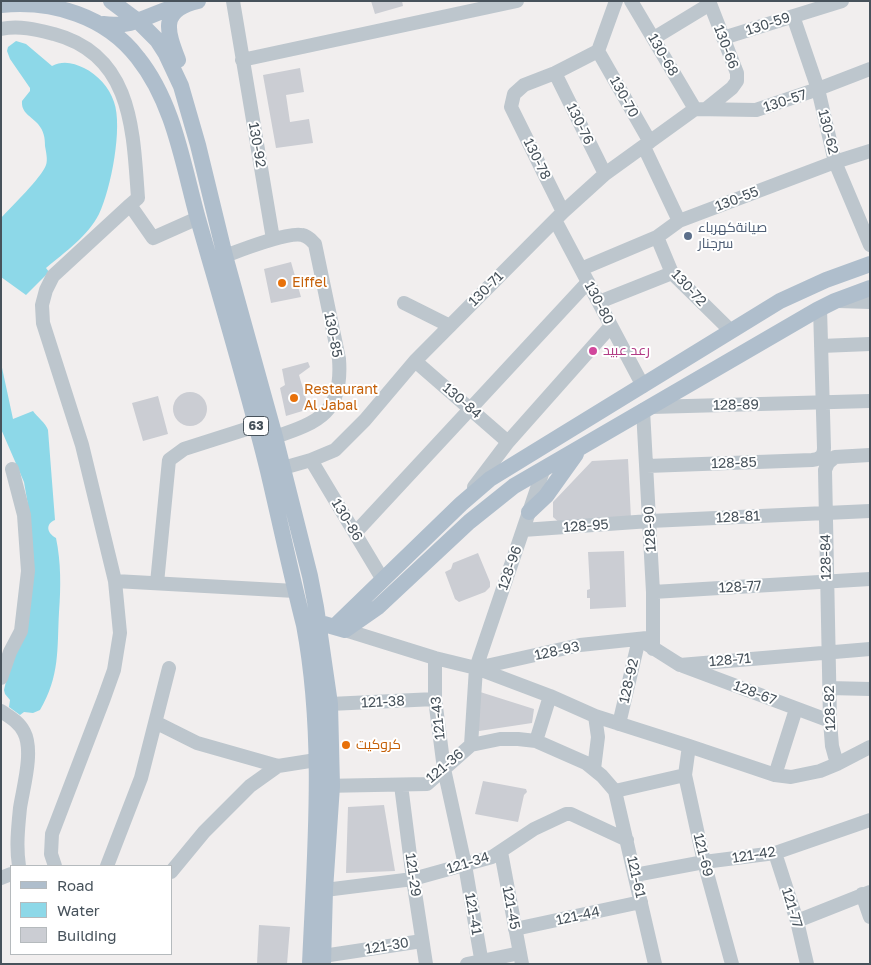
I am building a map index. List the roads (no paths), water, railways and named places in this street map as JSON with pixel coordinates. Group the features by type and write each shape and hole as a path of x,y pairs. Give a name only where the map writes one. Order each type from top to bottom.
{"main road":[{"name":"63","path":"111,1 139,22 162,47 176,74 188,108 225,256 275,437 310,576 326,626 330,704 324,786 318,961"},
{"name":"63","path":"1,6 30,2 51,4 69,8 103,24 129,47 154,81 175,133 225,308 256,426 295,591 326,626"},
{"path":"103,24 122,26 139,22 171,8 193,3"},
{"path":"193,3 172,15 168,29 192,103 198,145"},
{"path":"326,626 383,580 461,504 490,479 730,331 796,293 842,273 870,264"},
{"path":"326,626 378,607 491,503 514,486 828,305 870,288"},
{"path":"529,512 546,496 564,468 583,446"},
{"path":"536,452 544,468"},
{"path":"420,544 432,556"},
{"name":"63","path":"318,961 325,890 324,786 316,760 313,687 326,626"}],"street":[{"name":"130-92","path":"233,1 272,239"},
{"path":"242,60 518,1"},
{"path":"555,73 598,51 616,1"},
{"name":"130-68","path":"631,1 701,109"},
{"name":"130-59","path":"723,38 842,1"},
{"path":"654,38 710,3"},
{"name":"130-66","path":"701,109 732,88 737,81 737,73 710,3"},
{"name":"130-62","path":"792,16 818,90 835,162 870,245"},
{"path":"1,29 28,29 65,37 78,43 106,67 119,84 124,95 131,124 138,198 56,273 46,290 41,312 42,322 82,445 115,581 120,633 114,670 53,830 51,847 55,865"},
{"name":"130-70","path":"598,51 647,145 679,221"},
{"name":"130-57","path":"701,109 756,110 818,90 870,69"},
{"name":"130-78","path":"555,73 524,85 514,94 512,106 559,216"},
{"name":"130-76","path":"555,73 605,174"},
{"name":"130-71","path":"283,468 311,460 335,450 365,420 415,361 559,216 605,174 701,109"},
{"name":"130-55","path":"581,269 657,237 679,221 835,162 870,151"},
{"path":"130,206 153,238 198,218"},
{"name":"130-80","path":"559,216 581,269 643,386"},
{"name":"130-85","path":"272,239 301,234 310,238 315,244 339,359 340,373 334,400 326,413 316,421 275,437"},
{"name":"130-72","path":"657,237 672,273 730,331"},
{"path":"225,256 272,239"},
{"path":"598,302 672,273"},
{"path":"355,533 588,282"},
{"path":"828,305 870,302"},
{"path":"404,303 450,326"},
{"name":"128-84","path":"828,305 821,346 828,652"},
{"path":"461,504 508,442 611,326"},
{"path":"821,346 870,344"},
{"name":"130-84","path":"415,361 508,442"},
{"name":"128-89","path":"647,408 870,401"},
{"name":"128-90","path":"647,408 647,466 654,592 653,643"},
{"path":"157,583 169,460 184,449 256,426"},
{"name":"128-85","path":"647,466 824,460 835,457 870,455"},
{"name":"130-86","path":"311,460 383,580"},
{"name":"128-96","path":"471,745 476,668 544,468"},
{"path":"1,678 10,652 21,631 28,571 24,515 12,469"},
{"name":"128-81","path":"650,521 870,511"},
{"name":"128-95","path":"523,530 650,521"},
{"name":"128-77","path":"654,592 870,579"},
{"path":"115,581 295,591"},
{"path":"326,626 476,668 550,696 595,716 775,776 800,776 837,764 870,747"},
{"path":"639,639 653,643 680,664"},
{"name":"128-93","path":"476,668 580,645 639,639"},
{"name":"128-92","path":"619,724 639,639"},
{"name":"128-71","path":"680,664 870,649"},
{"name":"128-82","path":"828,652 830,722 832,746 837,764"},
{"name":"121-43","path":"435,658 435,699 444,769 465,865"},
{"name":"128-67","path":"680,664 830,722"},
{"path":"108,865 141,778 169,668"},
{"path":"829,688 870,689"},
{"path":"536,741 550,696"},
{"name":"121-38","path":"330,704 435,699"},
{"path":"775,776 796,709"},
{"path":"1,711 21,727 26,736 27,744 17,842 19,865"},
{"path":"594,769 598,736 595,716"},
{"path":"156,723 197,743 278,766 316,760"},
{"name":"121-36","path":"324,786 427,784 471,745 500,739 536,741 586,763 616,791"},
{"name":"121-69","path":"689,746 685,775 704,862 732,964"},
{"path":"172,871 204,832 250,786 278,766"},
{"path":"616,791 685,775"},
{"name":"121-29","path":"401,785 426,964"},
{"name":"121-61","path":"616,791 655,964"},
{"name":"121-34","path":"325,890 413,879 492,857 534,829 566,814 571,814 627,840"},
{"name":"121-42","path":"635,875 704,862 775,853 870,820"},
{"name":"121-45","path":"501,852 521,958"},
{"name":"121-77","path":"775,853 797,922 807,964"},
{"name":"121-41","path":"465,865 482,962"},
{"path":"797,922 866,893 870,917"},
{"name":"121-44","path":"515,930 641,902"},
{"name":"121-30","path":"318,961 422,940"},
{"path":"467,964 521,958"}],"water":[{"path":"16,41 26,44 52,66 60,63 72,64 94,74 106,86 114,102 117,127 108,189 99,214 82,237 46,268 49,272 26,295 1,277 1,218 39,177 46,165 47,158 42,129 23,109 22,105 22,101 30,91 30,88 10,59 7,51 8,47"},
{"path":"1,363 13,419 33,411 48,430 55,520 48,529 56,538 60,565 58,638 51,686 40,710 33,713 24,712 20,715 9,707 10,700 4,690 12,655 30,517 24,482 1,429"}],"place":[{"name":"صيانةكهرباء سرجنار","path":"688,236"},
{"name":"Eiffel","path":"282,283"},
{"name":"رعد عبيد","path":"593,351"},
{"name":"Restaurant Al Jabal","path":"294,398"},
{"name":"كروكيت","path":"346,745"}]}
